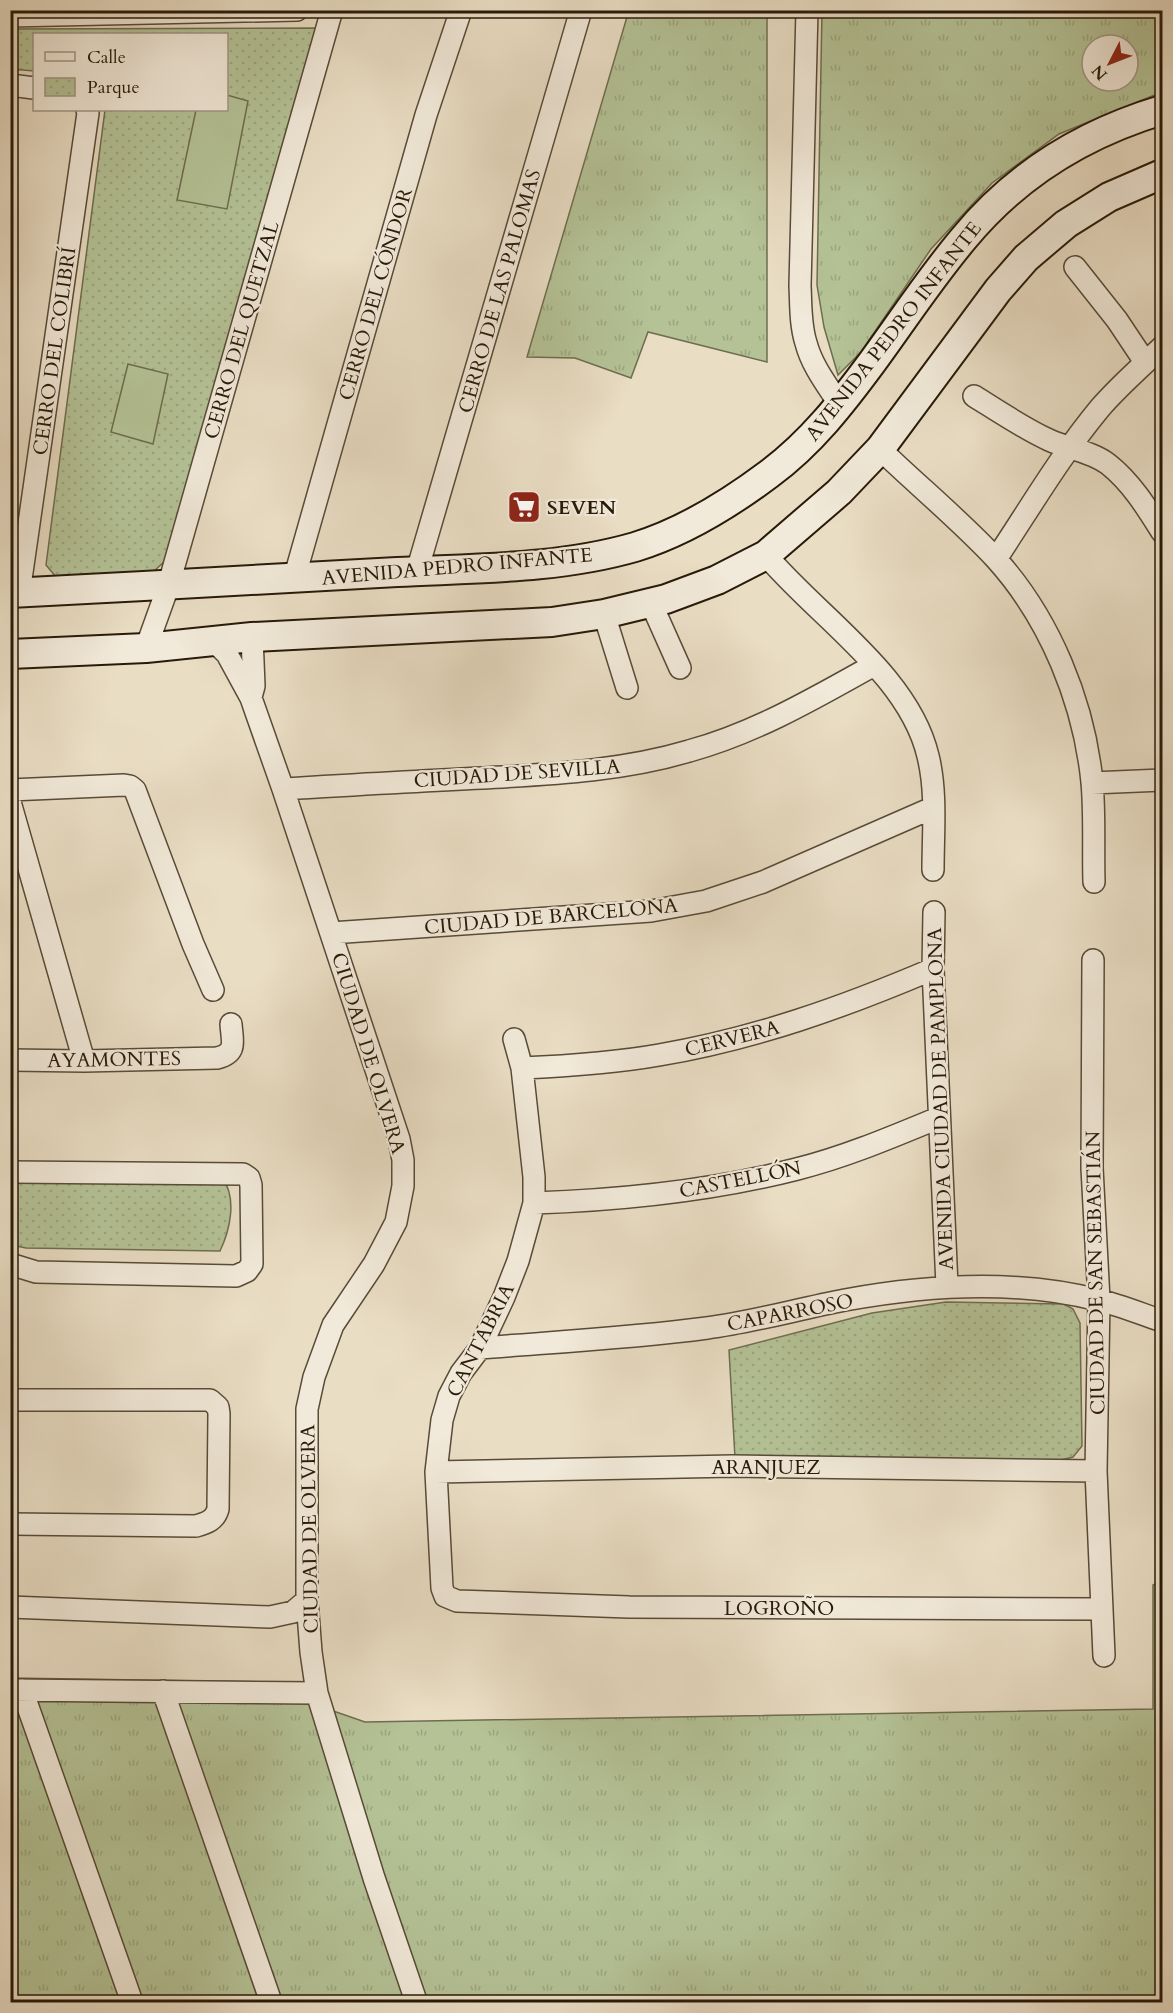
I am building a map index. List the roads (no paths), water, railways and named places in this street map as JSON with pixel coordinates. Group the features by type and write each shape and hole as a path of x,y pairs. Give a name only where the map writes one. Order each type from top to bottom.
{"main road":[{"name":"AVENIDA PEDRO INFANTE","path":"15,593 543,564 607,554 681,530 770,474 808,441 840,405 946,260 997,202 1036,169 1080,142 1132,119 1162,110"},
{"path":"10,654 146,648 252,637 552,622 604,614 651,603 717,580 766,555 839,492 880,449 998,290 1026,258 1066,224 1109,197 1162,174"}],"street":[{"path":"10,16 297,10"},
{"name":"CERRO DEL QUETZAL","path":"146,648 168,586 332,10"},
{"name":"CERRO DEL CÓNDOR","path":"294,579 426,116 461,10"},
{"name":"CERRO DE LAS PALOMAS","path":"417,571 581,10"},
{"path":"807,10 801,315 805,342 817,371 840,405"},
{"path":"10,85 33,88"},
{"name":"CERRO DEL COLIBRÍ","path":"15,593 87,111"},
{"path":"1075,267 1145,362"},
{"path":"996,559 1070,448 1100,409 1122,384 1162,348"},
{"path":"974,396 1035,433 1096,456 1120,475 1162,532"},
{"path":"880,449 996,559 1021,591 1052,642 1072,690 1085,735 1092,783 1094,882"},
{"path":"766,555 874,665 904,701 919,728 928,756 933,870"},
{"path":"651,603 680,668"},
{"path":"604,614 627,688"},
{"name":"CIUDAD DE OLVERA","path":"251,698 254,686 252,637"},
{"name":"CIUDAD DE OLVERA","path":"215,642 227,654 251,698 399,1139 403,1186 396,1222 386,1244 333,1325 314,1377 307,1409 307,1600 311,1652 318,1693 374,1878 415,1998"},
{"name":"CIUDAD DE SEVILLA","path":"283,789 593,771 640,763 689,751 738,735 803,705 874,665"},
{"path":"1092,783 1162,780"},
{"path":"10,790 124,784 135,790 193,944 213,990"},
{"path":"10,802 84,1061"},
{"name":"CIUDAD DE BARCELONA","path":"331,933 651,912 706,901 774,878 932,808"},
{"name":"AVENIDA CIUDAD DE PAMPLONA","path":"934,912 933,969 938,1118 947,1286"},
{"name":"CIUDAD DE SAN SEBASTIÁN","path":"1093,960 1092,1168 1099,1300 1096,1471 1104,1656"},
{"name":"CERVERA","path":"522,1068 580,1065 659,1055 769,1030 858,1001 933,969"},
{"name":"AYAMONTES","path":"10,1060 217,1058 227,1055 232,1048 231,1024"},
{"name":"CANTABRIA","path":"456,1601 445,1596 442,1588 436,1472 442,1420 449,1396 461,1373 480,1348 504,1297 518,1261 534,1203 534,1177 522,1068 514,1039"},
{"name":"CASTELLÓN","path":"534,1203 655,1195 786,1172 870,1146 938,1118"},
{"path":"10,1172 243,1174 249,1178 251,1185 252,1264 247,1271 236,1276 36,1272 10,1264"},
{"name":"CAPARROSO","path":"480,1348 706,1328 757,1320 846,1300 947,1286 1020,1288 1099,1300 1162,1322"},
{"path":"10,1400 210,1400 218,1407 219,1413 218,1509 213,1519 207,1523 196,1526 10,1524"},
{"name":"ARANJUEZ","path":"436,1472 733,1466 1096,1471"},
{"path":"10,1607 270,1617 293,1612 307,1600"},
{"name":"LOGROÑO","path":"456,1601 629,1606 1102,1609"},
{"path":"132,2002 16,1690 318,1693"},
{"path":"162,1691 272,2002"}],"place":[{"name":"SEVEN","path":"524,507"}]}
